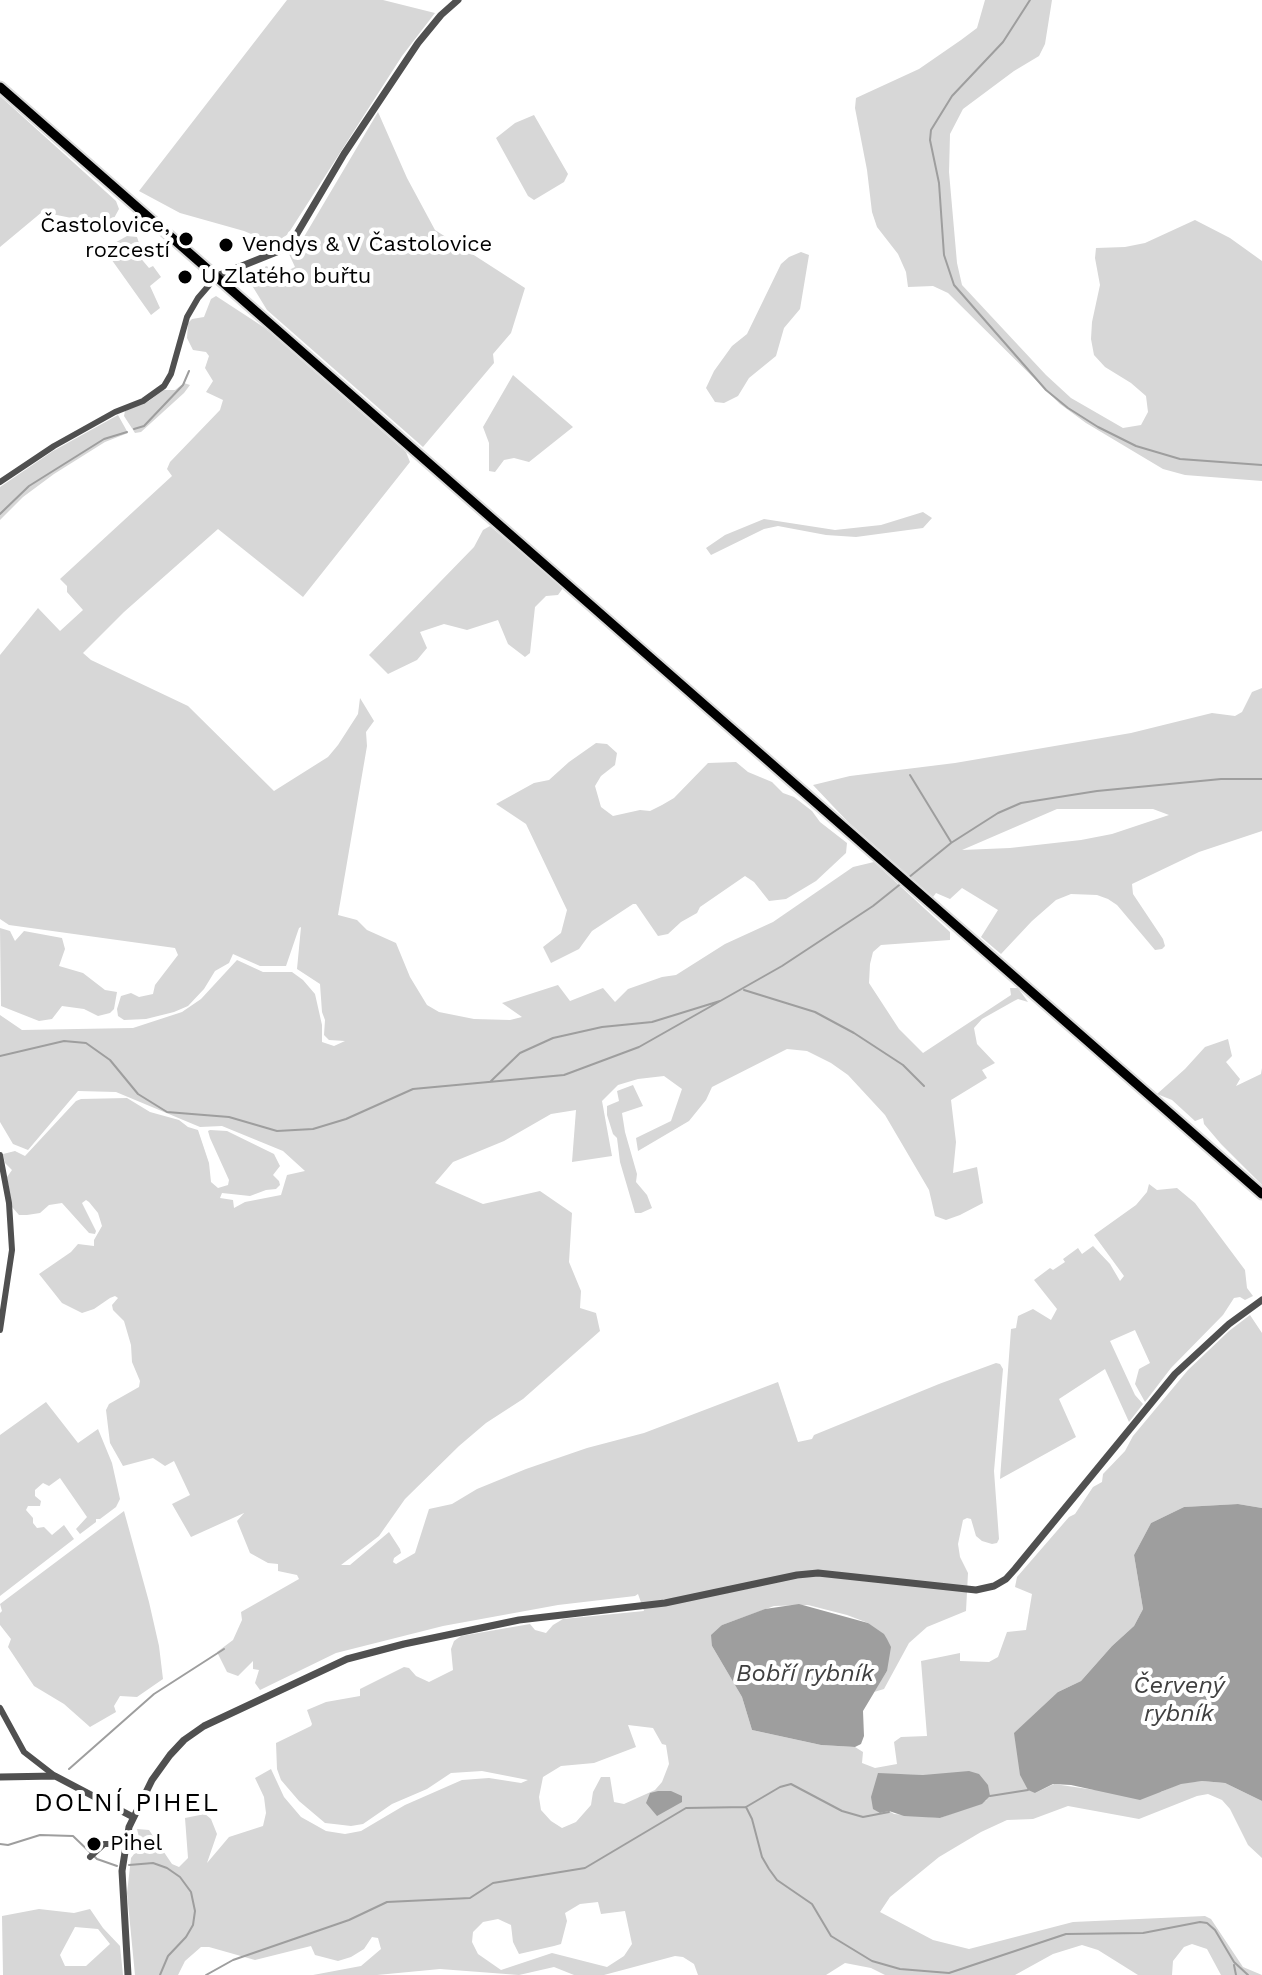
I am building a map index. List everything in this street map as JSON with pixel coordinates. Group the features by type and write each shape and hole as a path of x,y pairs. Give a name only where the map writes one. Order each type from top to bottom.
{"main road":[{"path":"0,87 1262,1194"}],"street":[{"path":"0,482 54,446 115,412 143,401 164,386 171,374 187,317 198,298 217,276 284,249 292,242 344,154 418,43 458,0"},
{"path":"0,1155 9,1203 12,1250 0,1330"},
{"path":"128,1975 123,1909 125,1844 133,1817 152,1780 170,1755 204,1726 347,1659 519,1620 665,1603 797,1575 844,1575 976,1590 994,1586 1015,1569 1175,1374 1229,1324 1262,1300"},
{"path":"0,1708 24,1752 55,1776 133,1817"},
{"path":"0,1777 55,1776"},
{"path":"93,1854 104,1844 125,1844"}],"shaded area":[{"path":"287,0 383,0 435,13 402,56 288,234 275,244 244,231 180,213 139,191"},
{"path":"985,0 1052,0 1045,44 1039,56 963,109 950,134 949,172 957,263 962,285 1071,398 1123,428 1141,425 1148,412 1146,396 1105,367 1094,355 1092,322 1100,285 1096,248 1145,243 1195,220 1230,238 1262,261 1262,481 1185,475 1163,469 1060,404 948,293 933,286 908,287 906,272 898,254 877,227 872,212 856,98 919,69 977,28"},
{"path":"0,96 116,201 119,209 113,220 96,223 42,212 0,247"},
{"path":"378,112 407,178 435,230 525,288 511,333 493,354 494,363 423,447 267,310 245,274 267,266 275,277 295,267 289,254 295,252"},
{"path":"534,115 568,174 564,182 534,200 528,196 496,138 515,123"},
{"path":"127,236 137,237 139,243 135,245 138,255 149,268 153,266 161,277 150,286 160,308 151,315 104,249"},
{"path":"801,252 809,255 800,309 784,328 776,356 749,378 738,396 724,403 715,402 706,388 714,371 732,346 747,334 781,264"},
{"path":"216,296 265,328 406,452 410,462 303,597 218,529 124,612 83,653 91,660 188,706 274,791 328,757 358,714 360,698 374,721 366,732 367,746 338,915 357,920 367,930 396,943 410,977 427,1005 439,1012 474,1019 510,1020 522,1017 502,1003 558,985 570,1001 603,988 615,1002 628,989 676,975 725,944 773,922 853,867 874,862 950,932 950,940 881,945 873,952 870,964 869,983 899,1029 923,1053 1011,995 1010,988 1018,988 1028,1002 1018,999 982,1019 974,1028 977,1044 995,1063 982,1070 987,1078 951,1100 956,1142 953,1173 977,1167 983,1203 946,1220 935,1216 929,1190 885,1115 848,1075 807,1051 787,1049 712,1087 689,1121 638,1151 636,1138 671,1121 682,1089 664,1076 618,1085 602,1101 612,1156 572,1162 576,1110 551,1114 504,1141 453,1162 435,1183 483,1204 540,1191 572,1213 569,1262 581,1291 580,1308 596,1313 600,1331 523,1399 486,1423 459,1446 405,1499 379,1536 341,1565 350,1565 389,1532 401,1553 394,1558 396,1564 415,1553 429,1509 452,1504 477,1489 526,1469 644,1433 778,1382 798,1442 812,1439 814,1435 939,1384 1000,1364 1003,1369 994,1471 999,1539 992,1544 982,1541 976,1536 971,1519 963,1520 958,1544 968,1573 966,1611 927,1627 909,1643 884,1689 874,1692 887,1671 868,1623 847,1615 808,1605 774,1606 722,1625 712,1646 742,1697 752,1730 821,1745 855,1747 863,1752 862,1763 875,1768 897,1764 894,1742 901,1737 927,1736 921,1661 960,1653 960,1661 989,1662 998,1657 1007,1632 1026,1630 1032,1594 1015,1587 1017,1577 1075,1514 1093,1487 1102,1482 1103,1474 1125,1451 1133,1436 1188,1370 1250,1315 1262,1333 1262,1508 1238,1504 1184,1507 1151,1523 1134,1555 1143,1609 1134,1626 1081,1681 1058,1692 1035,1793 1054,1784 1095,1790 1161,1792 1181,1783 1225,1783 1262,1801 1262,1858 1248,1845 1230,1809 1222,1800 1208,1794 1139,1819 1068,1806 1033,1819 1007,1820 981,1832 939,1857 890,1897 880,1912 933,1940 969,1949 1073,1922 1205,1916 1211,1919 1243,1967 1262,1975 1221,1975 1207,1949 1192,1944 1184,1947 1173,1961 1172,1975 1138,1975 1098,1950 1082,1945 1053,1954 1015,1975 885,1975 871,1968 845,1963 826,1975 698,1975 694,1964 675,1956 604,1975 574,1975 554,1967 519,1975 440,1969 377,1975 313,1975 361,1966 381,1949 378,1938 372,1937 364,1949 338,1961 315,1955 311,1946 255,1960 201,1947 185,1961 178,1975 135,1975 127,1893 131,1858 141,1845 137,1829 149,1830 172,1864 179,1867 188,1858 185,1818 205,1814 211,1819 217,1834 207,1863 229,1837 263,1826 266,1813 264,1797 255,1778 271,1769 284,1797 301,1817 326,1831 345,1834 361,1831 405,1805 462,1780 489,1778 521,1783 528,1780 482,1771 451,1773 427,1789 392,1804 363,1824 325,1823 299,1801 281,1780 277,1769 276,1743 311,1726 307,1710 326,1702 360,1696 360,1689 404,1667 429,1682 453,1670 451,1649 454,1641 461,1636 530,1624 535,1630 546,1633 563,1619 644,1611 638,1594 443,1626 336,1653 260,1690 255,1683 259,1670 253,1669 253,1661 238,1676 227,1672 217,1652 233,1640 242,1620 241,1612 299,1579 297,1575 278,1571 278,1564 268,1563 250,1553 237,1521 244,1513 191,1537 172,1504 190,1495 174,1461 165,1466 153,1458 123,1466 110,1443 106,1410 109,1404 139,1387 140,1381 132,1362 124,1321 113,1310 112,1305 118,1298 110,1298 82,1313 62,1303 39,1274 78,1244 94,1246 102,1226 98,1213 86,1200 82,1203 95,1234 89,1233 62,1203 27,1215 19,1215 12,1207 7,1177 12,1170 5,1163 3,1154 15,1151 25,1156 81,1099 127,1098 150,1112 179,1120 198,1130 209,1163 211,1182 218,1188 228,1185 229,1180 208,1131 227,1131 274,1154 280,1166 273,1175 280,1185 250,1196 222,1193 220,1198 233,1200 234,1208 245,1202 281,1195 287,1175 305,1171 283,1151 222,1126 200,1127 116,1092 78,1091 28,1150 13,1144 0,1122 0,1015 22,1030 133,1028 182,1012 201,999 237,960 263,972 292,972 303,980 315,994 322,1025 322,1042 334,1046 345,1041 329,1040 324,1035 320,984 297,969 301,927 286,966 260,966 233,954 229,963 215,971 188,1006 146,1019 124,1020 118,1016 117,1009 121,996 153,994 155,985 178,955 175,948 9,925 0,919 0,655 38,608 60,631 83,610 60,579 172,476 167,469 170,462 220,410 223,400 206,392 213,381 205,368 209,356 206,352 193,350 187,338 188,323 204,317 211,299","holes":["628,1725 653,1728 662,1744 666,1745 669,1764 662,1782 655,1790 624,1804 614,1802 610,1777 601,1777 593,1792 591,1805 576,1822 562,1828 551,1821 541,1810 539,1797 543,1777 561,1766 594,1763 636,1747","878,1774 923,1775 987,1800 940,1818 889,1811","598,1902 601,1914 625,1911 632,1944 624,1956 607,1967 552,1953 501,1970 478,1954 472,1942 473,1932 483,1922 498,1919 511,1925 513,1942 519,1954 561,1944 567,1921 565,1913 580,1904"]},
{"path":"513,375 573,427 529,462 514,458 504,460 495,472 489,471 489,443 483,427"},
{"path":"184,383 190,385 184,393 141,432 135,433 124,416 125,411 149,401 163,390 175,390"},
{"path":"118,415 128,433 105,442 54,474 23,497 0,520 0,487 53,451"},
{"path":"923,512 932,518 923,528 856,537 778,526 764,529 711,555 706,548 725,535 764,519 835,530 881,525"},
{"path":"490,526 563,588 558,595 546,596 535,607 530,653 525,657 508,644 498,620 467,630 444,624 420,632 427,648 417,660 388,674 369,655 474,547 483,530"},
{"path":"1262,688 1262,831 1199,852 1132,884 1133,894 1163,939 1165,946 1162,949 1155,950 1117,905 1108,899 1097,895 1071,894 1056,900 1001,954 981,937 998,910 962,888 950,899 936,893 933,897 848,822 813,785 850,776 955,763 1131,733 1212,713 1235,716 1242,712 1252,692","holes":["1057,809 1153,809 1169,815 1112,834 1081,840 962,850"]},
{"path":"596,743 607,744 617,753 615,765 601,776 595,786 601,807 613,816 650,811 662,805 674,798 708,763 736,762 748,772 772,782 783,793 794,797 812,811 820,822 847,843 846,853 816,881 786,899 769,901 745,876 668,934 658,936 633,904 592,931 579,949 551,963 543,947 561,933 567,910 526,824 496,804 534,783 549,780"},
{"path":"0,928 10,931 15,941 24,931 62,938 65,949 59,966 83,973 105,990 117,992 114,1009 98,1016 84,1009 62,1006 52,1019 39,1021 1,1006"},
{"path":"1228,1039 1232,1056 1226,1062 1240,1079 1236,1086 1261,1074 1262,1068 1262,1185 1221,1144 1204,1124 1203,1118 1195,1121 1172,1100 1157,1094 1205,1047"},
{"path":"633,1085 643,1106 622,1113 637,1174 636,1182 647,1195 652,1208 641,1213 635,1213 620,1162 617,1138 607,1115 607,1106 619,1101 617,1091"},
{"path":"1149,1184 1157,1190 1177,1188 1195,1203 1245,1270 1247,1288 1253,1296 1245,1300 1234,1298 1223,1315 1171,1368 1145,1402 1135,1384 1139,1369 1150,1363 1135,1330 1110,1341 1135,1395 1143,1404 1129,1422 1105,1369 1059,1399 1076,1437 1000,1479 1011,1329 1016,1328 1018,1316 1033,1309 1051,1320 1057,1309 1034,1280 1065,1262 1063,1259 1078,1248 1082,1254 1093,1246 1110,1264 1120,1281 1124,1276 1094,1235 1136,1205 1147,1192"},
{"path":"46,1402 78,1443 98,1429 112,1463 120,1499 116,1507 96,1519 80,1534 76,1529 87,1517 60,1478 49,1486 43,1483 35,1490 35,1496 41,1501 40,1506 28,1506 26,1510 33,1523 37,1528 44,1527 52,1535 64,1525 74,1539 0,1596 0,1435"},
{"path":"124,1511 149,1602 163,1679 137,1697 120,1696 114,1706 116,1712 90,1727 64,1704 34,1686 8,1647 11,1639 0,1625 0,1604"},
{"path":"39,1909 74,1913 90,1909 120,1946 123,1975 3,1975 2,1916","holes":["75,1927 98,1929 110,1944 86,1966 65,1966 60,1955"]}],"water":[{"name":"Červený rybník","path":"1238,1504 1262,1508 1262,1801 1225,1783 1202,1781 1181,1784 1140,1800 1071,1785 1053,1784 1035,1793 1028,1790 1020,1775 1014,1733 1058,1692 1081,1681 1134,1626 1143,1609 1134,1555 1151,1523 1184,1507"},
{"name":"Bobří rybník","path":"799,1604 868,1623 884,1634 891,1647 887,1671 863,1711 864,1736 861,1744 855,1747 821,1745 752,1730 742,1697 712,1646 711,1635 722,1625 765,1609"},
{"path":"969,1771 979,1774 988,1785 990,1796 982,1804 940,1818 904,1816 889,1811 880,1813 873,1809 871,1797 878,1773 923,1775"},
{"path":"671,1791 682,1796 682,1802 657,1816 646,1803 650,1793"}],"waterway":[{"path":"1030,0 1003,42 952,96 931,130 930,140 939,183 944,255 954,285 1046,390 1098,427 1136,446 1180,459 1262,465"},
{"path":"134,429 144,426 183,385 189,371"},
{"path":"0,514 29,486 104,439 127,432"},
{"path":"910,775 951,842"},
{"path":"908,878 951,843 998,813 1021,803 1097,791 1221,779 1262,779"},
{"path":"0,1056 64,1041 86,1043 110,1060 138,1094 167,1112 229,1117 277,1131 313,1129 346,1119 413,1089 564,1075 639,1047 782,966 873,906 903,882"},
{"path":"744,990 815,1012 903,1065 924,1086"},
{"path":"490,1082 520,1053 553,1038 602,1027 652,1022 720,1001"},
{"path":"69,1769 154,1694 224,1649"},
{"path":"206,1975 233,1960 349,1920 387,1902 470,1898 493,1883 585,1868 686,1808 746,1807 791,1784 842,1811 863,1817 889,1812"},
{"path":"990,1796 1028,1790"},
{"path":"746,1807 762,1857 777,1880 812,1904 831,1936 872,1961 900,1969 949,1973 1066,1934 1143,1933 1200,1922 1207,1923 1215,1930 1234,1962 1248,1975"},
{"path":"0,1844 8,1845 40,1835 73,1836 97,1859 117,1866"},
{"path":"129,1865 153,1863 167,1868 180,1877 191,1892 195,1911 193,1925 168,1956 160,1975"},
{"path":"1234,1965 1236,1975"}],"place":[{"name":"Častolovice, rozcestí","path":"186,239"},
{"name":"Vendys & V Častolovice","path":"226,245"},
{"name":"U Zlatého buřtu","path":"185,277"},
{"name":"Pihel","path":"94,1844"}],"district":[{"name":"DOLNÍ PIHEL","path":"127,1803"}]}
